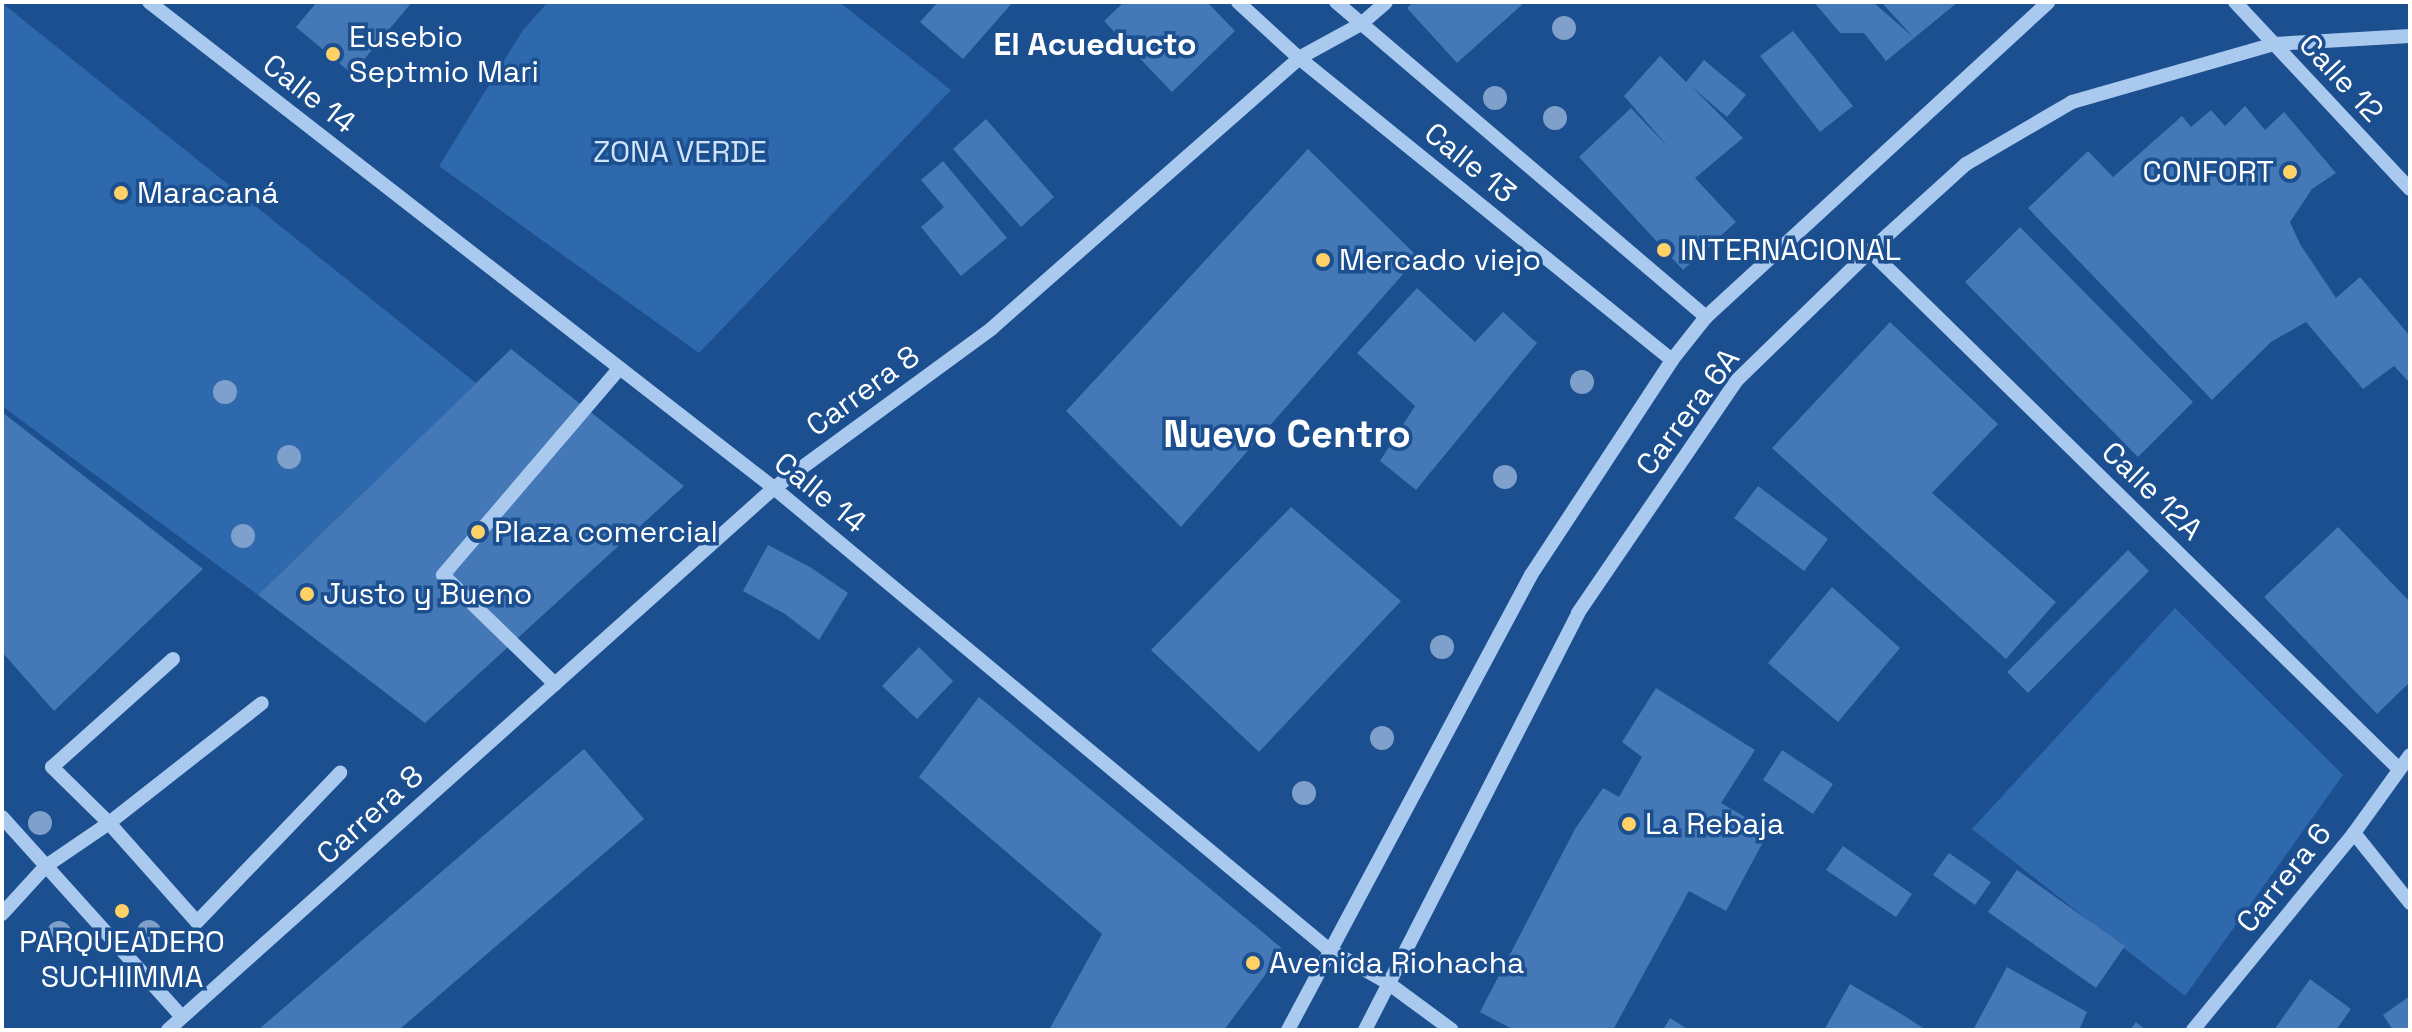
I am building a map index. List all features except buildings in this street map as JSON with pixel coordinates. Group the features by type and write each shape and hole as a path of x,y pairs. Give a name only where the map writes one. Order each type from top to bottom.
{"street":[{"name":"Calle 14","path":"149,2 774,488 1328,949 1388,983 1452,1030"},
{"name":"Calle 13","path":"1238,2 1299,58 1672,360"},
{"name":"Calle 13","path":"1336,2 1706,317"},
{"name":"Carrera 8","path":"168,1030 774,488 991,329 1299,58 1361,24 1386,2"},
{"name":"Carrera 6A","path":"1288,1030 1328,949 1531,575 1672,360 1706,317 2048,2"},
{"name":"Calle 12","path":"2235,2 2410,189"},
{"name":"Carrera 6A","path":"1365,1030 1578,613 1736,381 1870,251 1966,164 2072,102 2274,44 2410,36"},
{"name":"Calle 12A","path":"1870,251 2398,768"},
{"path":"555,684 443,575 620,368"},
{"path":"173,659 52,767 109,823 197,922 340,773"},
{"path":"2,914 46,866 109,823 262,703"},
{"name":"Carrera 6","path":"2193,1030 2354,833 2410,755"},
{"path":"2,817 182,1017"},
{"path":"2354,833 2410,903"}],"green space":[{"name":"ZONA VERDE","path":"548,2 839,2 951,90 699,353 439,166 523,30"},
{"name":"Maracaná","path":"2,3 476,383 258,595 2,406"},
{"path":"2175,608 2343,775 2185,996 1972,829"}],"place":[{"name":"Eusebio Septmio Mari","path":"333,54"},
{"name":"CONFORT","path":"2290,172"},
{"name":"Maracaná","path":"121,193"},
{"name":"INTERNACIONAL","path":"1664,250"},
{"name":"Mercado viejo","path":"1323,260"},
{"name":"Plaza comercial","path":"478,532"},
{"name":"Justo y Bueno","path":"307,594"},
{"name":"La Rebaja","path":"1629,824"},
{"name":"PARQUEADERO SUCHIIMMA","path":"122,911"},
{"name":"Avenida Riohacha","path":"1253,963"}],"district":[{"name":"El Acueducto","path":"1095,44"},
{"name":"Nuevo Centro","path":"1287,435"}]}
